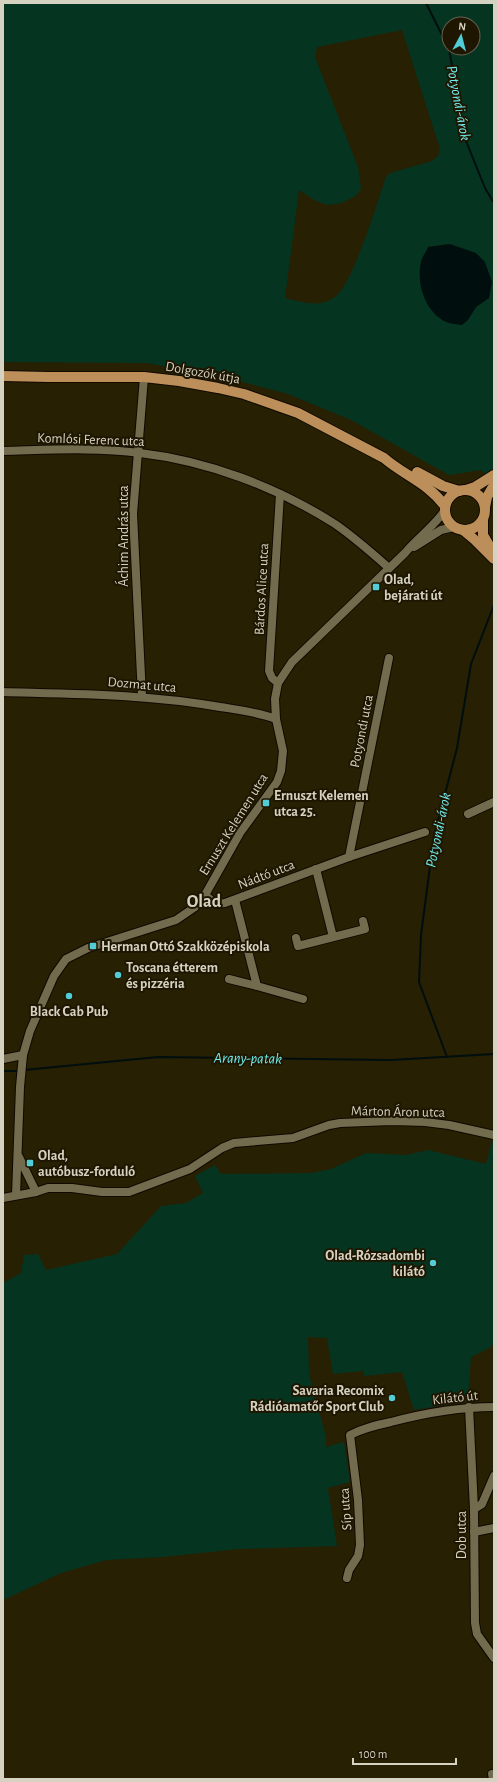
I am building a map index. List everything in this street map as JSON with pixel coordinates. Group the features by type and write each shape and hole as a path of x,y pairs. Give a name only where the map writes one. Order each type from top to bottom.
{"main road":[{"name":"Dolgozók útja","path":"3,376 144,377 179,381 244,394 280,405 316,421 384,458 424,484 434,493 445,508"},
{"name":"Dolgozók útja","path":"384,458 394,460 443,486 462,490"},
{"path":"494,475 475,487 462,490 450,497 445,508 448,522 476,540 494,560"},
{"path":"494,485 487,498 485,507 483,535 494,554"},
{"path":"462,490 478,495 485,507"},
{"path":"458,529 470,530 477,527 484,518"}],"street":[{"name":"Áchim András utca","path":"142,696 133,514 144,377"},
{"name":"Komlósi Ferenc utca","path":"3,451 75,450 138,452 215,469 280,494 336,525 389,568"},
{"name":"Bárdos Alice utca","path":"278,683 272,678 269,671 280,494"},
{"name":"Ernuszt Kelemen utca","path":"16,1195 20,1087 23,1058 30,1031 54,976 66,959 88,948 176,920 195,907 205,895 240,833 277,782 283,762 281,738 276,719 275,699 278,683 292,662 440,518 445,508"},
{"name":"Ernuszt Kelemen utca","path":"405,553 441,530 458,529"},
{"name":"Potyondi utca","path":"350,856 389,658"},
{"name":"Dozmat utca","path":"3,692 142,696 210,705 264,715 276,719"},
{"path":"468,814 494,802"},
{"name":"Nádtó utca","path":"205,895 216,904 235,900 350,856 425,832"},
{"name":"Nádtó utca","path":"316,869 333,937"},
{"path":"235,900 257,986"},
{"path":"296,938 298,946 365,929 363,921"},
{"path":"229,979 303,999"},
{"path":"3,1059 23,1058"},
{"name":"Márton Áron utca","path":"3,1198 36,1192 48,1188 102,1192 129,1192 190,1168 222,1148 234,1143 293,1138 329,1125 340,1123 392,1121 425,1122 449,1125 494,1135"},
{"path":"18,1151 22,1165 36,1192"},
{"name":"Kilátó út","path":"350,1435 362,1429 418,1415 469,1407 494,1406"},
{"name":"Dob utca","path":"469,1407 474,1509 475,1623 477,1634 494,1658"},
{"name":"Síp utca","path":"347,1578 349,1570 358,1556 360,1545 358,1500 350,1435"},
{"path":"474,1509 482,1504 494,1476"},
{"path":"474,1532 494,1528"}],"green space":[{"path":"3,3 494,3 494,483 481,470 449,475 351,420 288,394 224,377 146,363 3,362","holes":["402,30 440,149 438,156 432,161 390,173 386,177 357,259 343,288 336,296 330,300 318,303 285,298 299,190 316,201 328,205 342,203 357,195 361,188 358,167 315,57 317,47","450,244 489,298 476,307 467,320 461,325 428,247"]},
{"path":"492,1141 494,1141 494,1343 491,1347 471,1357 468,1401 414,1410 402,1372 364,1376 363,1371 333,1374 327,1338 308,1337 309,1374 326,1437 326,1447 344,1442 350,1482 328,1488 337,1546 238,1549 163,1557 106,1560 61,1573 3,1600 3,1283 21,1273 24,1255 38,1254 46,1270 117,1254 161,1206 186,1203 203,1193 195,1176 215,1165 221,1174 312,1173 331,1169 366,1153 406,1155 428,1150 486,1164"}],"shaded area":[{"path":"450,244 476,253 485,262 492,282 489,298 476,307 468,320 462,325 446,322 439,317 428,304 421,288 421,262 428,247"}],"waterway":[{"name":"Potyondi-árok","path":"426,3 449,49 466,141 485,188 494,203"},
{"name":"Potyondi-árok","path":"447,1057 419,982 421,935 434,836 457,748 471,664 494,605"},
{"name":"Arany-patak","path":"24,1070 158,1057 391,1060 494,1054"},
{"name":"Arany-patak","path":"3,1071 20,1071"}],"place":[{"name":"Olad, bejárati út","path":"376,587"},
{"name":"Ernuszt Kelemen utca 25.","path":"266,803"},
{"name":"Herman Ottó Szakközépiskola","path":"93,946"},
{"name":"Toscana étterem és pizzéria","path":"118,975"},
{"name":"Black Cab Pub","path":"69,996"},
{"name":"Olad, autóbusz-forduló","path":"30,1163"},
{"name":"Olad-Rózsadombi kilátó","path":"433,1263"},
{"name":"Savaria Recomix Rádióamatőr Sport Club","path":"392,1398"}],"district":[{"name":"Olad","path":"204,901"}]}
